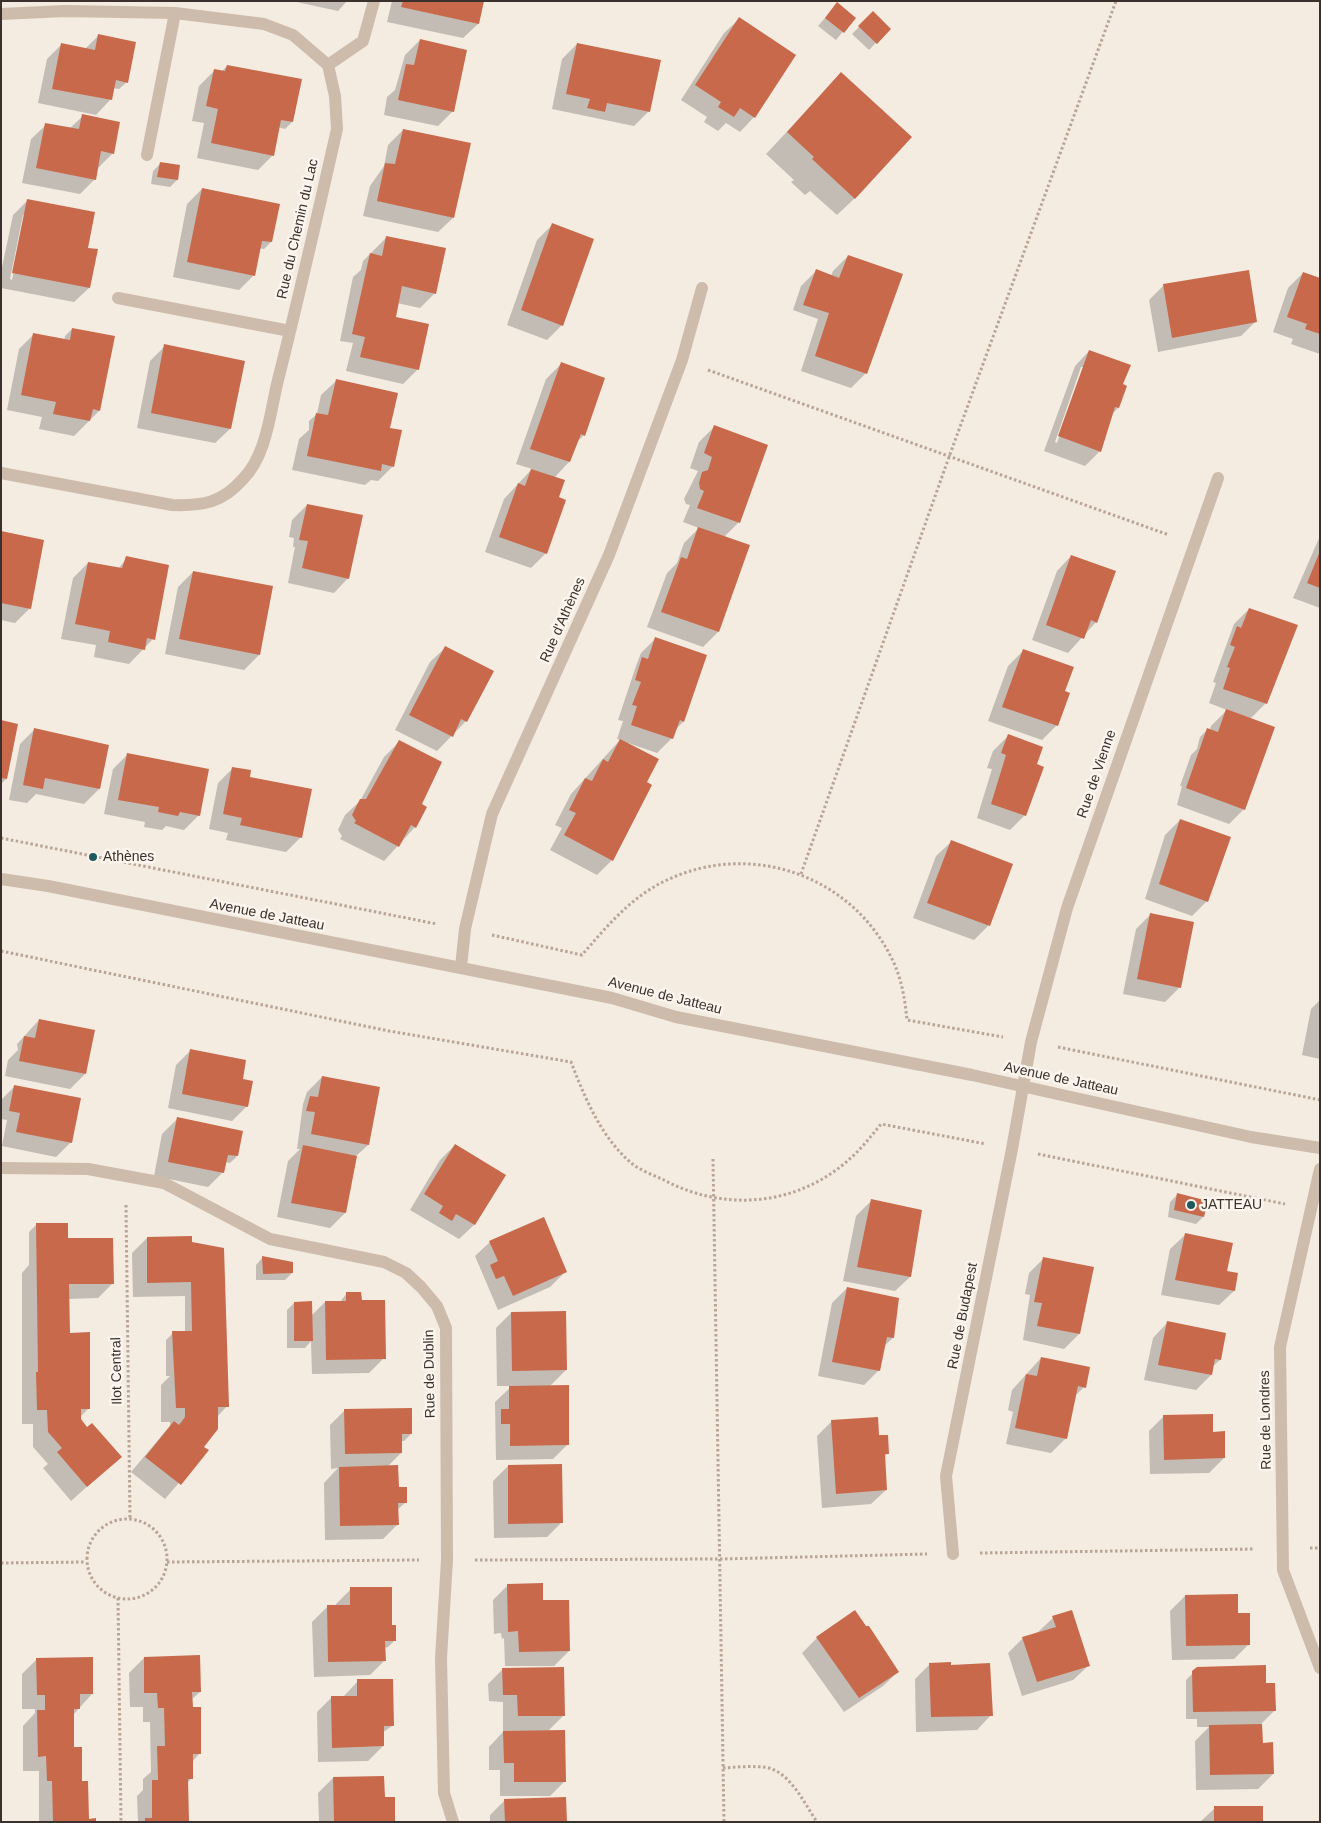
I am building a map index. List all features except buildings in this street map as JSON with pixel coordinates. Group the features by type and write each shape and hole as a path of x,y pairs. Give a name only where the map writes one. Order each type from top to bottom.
{"street":[{"path":"1,14 65,6 175,13 264,24 293,35 328,66 362,41 374,1"},
{"path":"148,154 175,13"},
{"name":"Rue du Chemin du Lac","path":"1,473 172,505 198,506 224,497 245,478 259,455 337,129 335,96 328,66"},
{"name":"Rue d'Athènes","path":"461,967 465,929 492,814 609,555 682,360 702,288"},
{"path":"118,298 290,331"},
{"name":"Rue de Vienne","path":"1022,1086 1031,1042 1066,908 1193,544 1218,478"},
{"name":"Avenue de Jatteau","path":"1,879 461,967 612,998 676,1017 1022,1086 1251,1137 1320,1148"},
{"name":"Rue de Budapest","path":"953,1554 946,1476 1012,1149 1022,1086"},
{"name":"Rue de Dublin","path":"1,1168 88,1169 164,1183 270,1239 384,1262 406,1273 437,1306 446,1328 447,1560 441,1658 444,1793 453,1822"},
{"name":"Rue de Londres","path":"1320,1169 1280,1347 1283,1570 1320,1668"}],"path":[{"path":"801,874 949,456 1116,1"},
{"path":"682,360 1193,544"},
{"path":"1,838 465,929 582,955 609,924 634,900 666,880 698,868 739,863 772,866 801,874 832,891 857,911 878,936 893,962 903,991 908,1020 1031,1042 1320,1100"},
{"path":"1,951 389,1031 570,1062 590,1109 610,1139 632,1163 671,1184 698,1196 713,1199 742,1201 775,1198 805,1188 856,1154 881,1124 1310,1209"},
{"path":"714,1159 713,1199 724,1822"},
{"name":"Ilot Central","path":"125,1177 130,1519"},
{"path":"130,1519 148,1524 160,1536 167,1553 167,1562 162,1578 151,1592 135,1598 118,1598 96,1585 86,1562 89,1545 98,1530 113,1520 130,1519"},
{"path":"167,1562 720,1559 1320,1548"},
{"path":"1,1563 86,1562"},
{"path":"118,1598 120,1822"},
{"path":"723,1768 765,1767 782,1775 790,1782 818,1822"}],"place":[{"name":"Athènes","path":"93,857"},
{"name":"JATTEAU","path":"1191,1205"}]}
